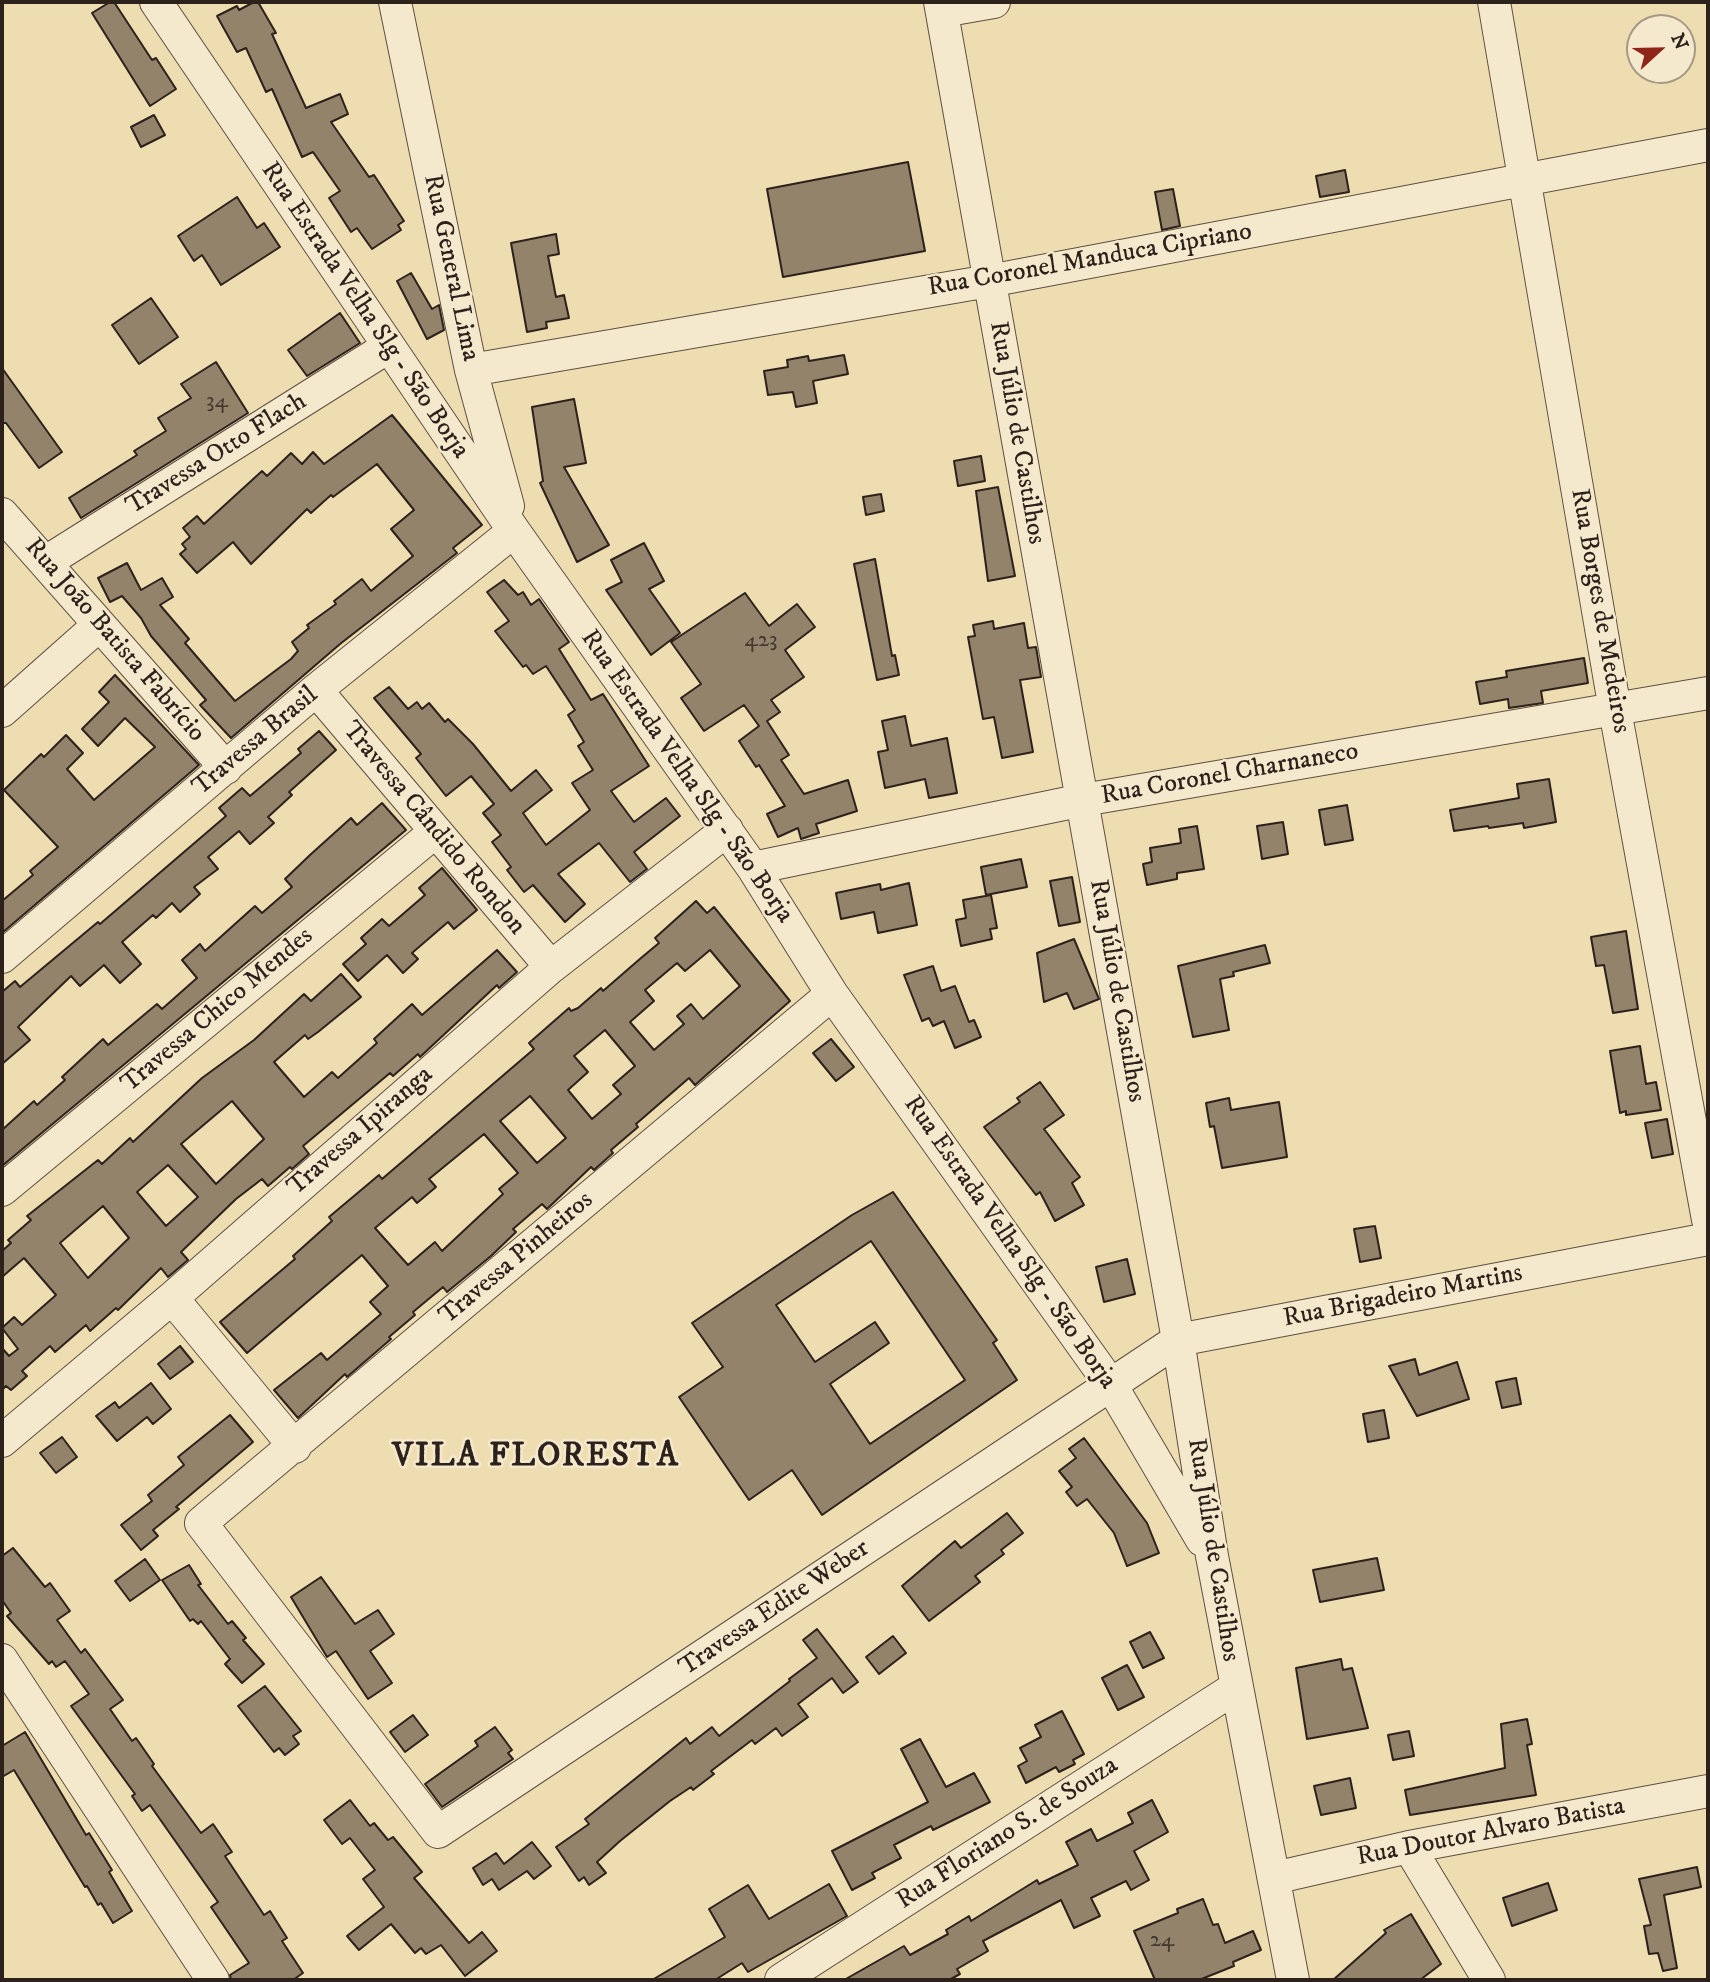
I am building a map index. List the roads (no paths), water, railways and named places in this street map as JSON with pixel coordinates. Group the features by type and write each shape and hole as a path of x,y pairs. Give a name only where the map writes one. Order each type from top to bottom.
{"street":[{"name":"Rua Estrada Velha Slg - São Borja","path":"156,2 514,531 753,868 832,994 1111,1385 1212,1556"},
{"name":"Rua General Lima","path":"395,2 471,370 514,531"},
{"path":"941,7 994,2"},
{"name":"Rua Borges de Medeiros","path":"1494,2 1615,710 1708,1220"},
{"name":"Rua Júlio de Castilhos","path":"941,7 1178,1340 1235,1688 1293,1980"},
{"name":"Rua Coronel Manduca Cipriano","path":"471,370 989,281 1708,145"},
{"name":"Travessa Otto Flach","path":"46,562 388,347"},
{"name":"Rua João Batista Fabrício","path":"2,514 226,768"},
{"name":"Travessa Brasil","path":"2,957 316,690 514,531"},
{"path":"2,711 99,625"},
{"name":"Travessa Cândido Rondon","path":"316,690 551,967"},
{"name":"Rua Coronel Charnaneco","path":"753,868 1083,800 1708,693"},
{"name":"Travessa Ipiranga","path":"2,1441 172,1298 551,967 727,830"},
{"name":"Travessa Chico Mendes","path":"2,1190 435,832"},
{"name":"Travessa Pinheiros","path":"201,1523 295,1447 832,994"},
{"name":"Rua Brigadeiro Martins","path":"1111,1385 1178,1340 1708,1239"},
{"path":"172,1298 295,1447"},
{"name":"Travessa Edite Weber","path":"201,1523 438,1832 1111,1385"},
{"path":"2,1660 213,1980"},
{"name":"Rua Floriano S. de Souza","path":"781,1980 1235,1688"},
{"name":"Rua Doutor Alvaro Batista","path":"1274,1878 1409,1847 1708,1791"},
{"path":"1409,1847 1489,1980"}],"district":[{"name":"VILA FLORESTA","path":"536,1458"}]}
